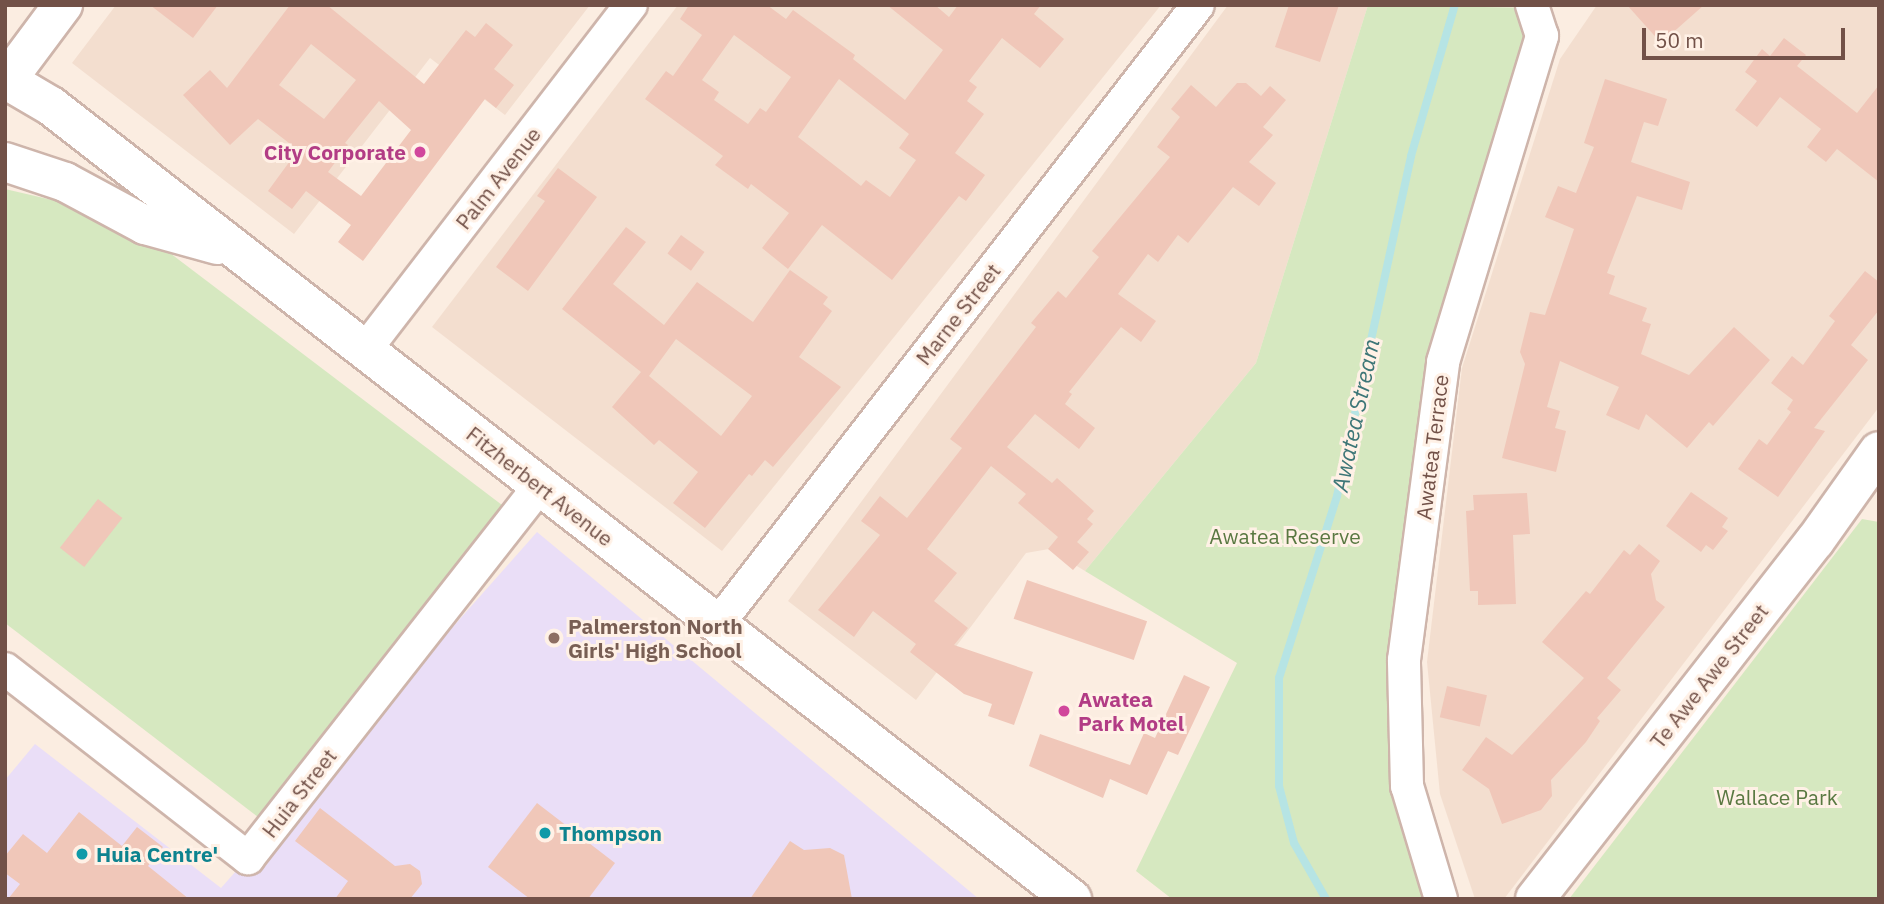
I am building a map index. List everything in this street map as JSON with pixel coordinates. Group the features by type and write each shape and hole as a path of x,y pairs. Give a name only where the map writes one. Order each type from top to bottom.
{"main road":[{"path":"6,80 63,5"},
{"name":"Fitzherbert Avenue","path":"6,80 51,106 1072,899"},
{"path":"5,162 65,182 145,225 237,251"},
{"name":"Te Awe Awe Street","path":"1535,899 1554,882 1873,474"}],"street":[{"name":"Palm Avenue","path":"365,350 631,5"},
{"name":"Marne Street","path":"718,624 1198,5"},
{"name":"Awatea Terrace","path":"1441,899 1407,786 1404,660 1443,362 1542,36 1535,6"},
{"name":"Huia Street","path":"5,669 248,858 540,486"}],"shaded area":[{"path":"116,5 590,5 505,115 430,58 294,234 72,63"},
{"path":"678,5 1161,5 722,551 432,327"},
{"path":"1228,5 1368,5 1256,363 1085,571 1049,549 1026,553 916,700 788,601"},
{"path":"1597,5 1879,5 1879,407 1504,899 1475,899 1440,794 1427,662 1462,368 1560,59"},
{"name":"Palmerston North Girls' High School","path":"537,532 979,899 5,899 5,780 35,744 221,888"}],"green space":[{"name":"Awatea Reserve","path":"1368,5 1535,8 1443,362 1407,786 1441,899 1172,899 1136,871 1237,663 1085,571 1256,363"},
{"path":"5,189 78,206 162,247 502,505 258,817 5,623"},
{"name":"Wallace Park","path":"1862,519 1879,522 1879,899 1569,899"}],"building":[{"path":"150,5 218,5 193,38"},
{"path":"290,5 327,5 424,84 466,30 475,37 486,23 513,45 494,69 514,85 496,108 485,99 363,261 338,242 351,225 306,191 292,209 268,191 298,150 258,119 230,145 183,95 210,70 227,88","holes":["311,44 356,80 324,119 279,85","379,101 411,130 361,196 328,172 348,145 345,143"]},
{"path":"689,5 767,5 786,19 793,10 855,55 853,59 905,100 943,50 887,5 935,5 949,17 958,5 1041,5 1034,14 1064,39 1040,68 1002,38 969,81 977,87 967,101 984,114 955,153 985,175 966,201 959,196 892,280 822,225 788,269 762,248 789,213 751,184 748,189 715,165 723,156 645,99 666,71 673,76 702,35 680,19","holes":["734,35 791,77 766,112 760,108 748,124 714,100 719,92 702,80","839,79 909,134 899,148 916,160 890,197 866,180 861,186 798,137"]},
{"path":"1289,5 1339,5 1320,62 1275,47"},
{"path":"1627,5 1704,5 1661,43"},
{"path":"1784,38 1806,55 1797,66 1857,113 1879,85 1879,182 1837,149 1826,162 1807,147 1821,129 1780,97 1757,127 1735,110 1757,81 1745,72 1762,49 1770,56"},
{"path":"1605,79 1667,99 1658,126 1644,122 1631,162 1690,182 1682,210 1637,196 1607,273 1615,276 1609,294 1647,308 1642,321 1651,324 1641,354 1689,375 1734,327 1770,360 1713,426 1709,422 1687,448 1646,414 1639,430 1606,415 1619,387 1560,361 1547,407 1560,411 1555,428 1566,431 1556,472 1502,458 1525,364 1520,352 1530,312 1545,315 1574,229 1545,217 1558,186 1576,193 1594,147 1584,143"},
{"path":"1237,83 1246,83 1261,96 1270,86 1286,100 1263,127 1273,135 1249,162 1276,183 1259,206 1233,187 1188,243 1178,235 1158,262 1148,254 1118,294 1156,321 1141,342 1121,327 1069,392 1072,394 1065,404 1095,428 1079,449 1035,414 1007,447 1052,483 1057,478 1094,511 1087,519 1093,524 1077,542 1089,552 1073,570 1048,549 1058,537 1018,503 1026,494 991,466 927,549 957,573 934,601 968,628 954,645 1033,672 1014,725 988,716 992,704 964,694 910,652 916,644 873,611 854,637 818,610 880,535 861,521 880,496 907,518 962,448 950,439 1036,327 1031,323 1058,291 1066,298 1099,257 1092,251 1170,157 1157,147 1180,117 1171,109 1191,85 1216,107"},
{"path":"558,168 597,197 528,291 496,267 545,201 537,196"},
{"path":"626,227 646,242 613,284 664,325 697,282 753,322 790,270 828,297 823,304 832,311 799,357 841,387 773,467 765,460 752,476 749,474 705,528 673,503 698,472 659,440 654,445 612,407 641,372 562,309","holes":["676,339 752,396 721,436 649,376"]},
{"path":"681,235 704,252 691,271 667,254"},
{"path":"1865,271 1879,282 1879,310 1851,345 1868,360 1814,428 1825,431 1778,497 1738,469 1759,439 1767,445 1791,412 1787,409 1793,400 1771,383 1792,356 1803,365 1835,321 1829,316"},
{"path":"1691,492 1728,518 1722,527 1728,531 1713,550 1706,545 1701,552 1666,526"},
{"path":"1527,493 1530,534 1513,535 1516,604 1478,605 1478,591 1470,591 1466,511 1474,510 1473,495"},
{"path":"98,499 122,518 84,567 60,548"},
{"path":"1639,544 1660,561 1651,574 1656,600 1665,607 1607,678 1621,690 1597,718 1600,721 1586,742 1551,780 1552,796 1541,810 1502,824 1489,789 1462,770 1486,737 1512,755 1584,678 1542,642 1586,591 1590,594 1624,550 1630,555"},
{"path":"1027,580 1147,621 1134,660 1014,619"},
{"path":"1184,675 1210,687 1178,755 1168,751 1147,795 1110,779 1103,798 1029,766 1040,734 1130,765 1144,733 1155,738"},
{"path":"1447,686 1487,695 1480,726 1440,717"},
{"name":"Thompson","path":"537,803 615,863 588,899 530,899 488,867"},
{"path":"320,808 395,866 410,864 420,871 422,884 410,899 335,899 348,881 295,841"},
{"name":"Huia Centre'","path":"79,812 122,846 137,827 163,847 148,866 189,899 8,899 20,884 5,873 5,856 23,834 47,853"},
{"path":"790,841 804,850 830,848 844,855 852,899 750,899"}],"waterway":[{"name":"Awatea Stream","path":"1326,899 1294,843 1279,786 1279,678 1337,496 1411,156 1455,5"}],"place":[{"name":"City Corporate","path":"420,152"},
{"name":"Palmerston North Girls' High School","path":"554,638"},
{"name":"Awatea Park Motel","path":"1064,711"},
{"name":"Thompson","path":"545,833"},
{"name":"Huia Centre'","path":"82,854"}]}
